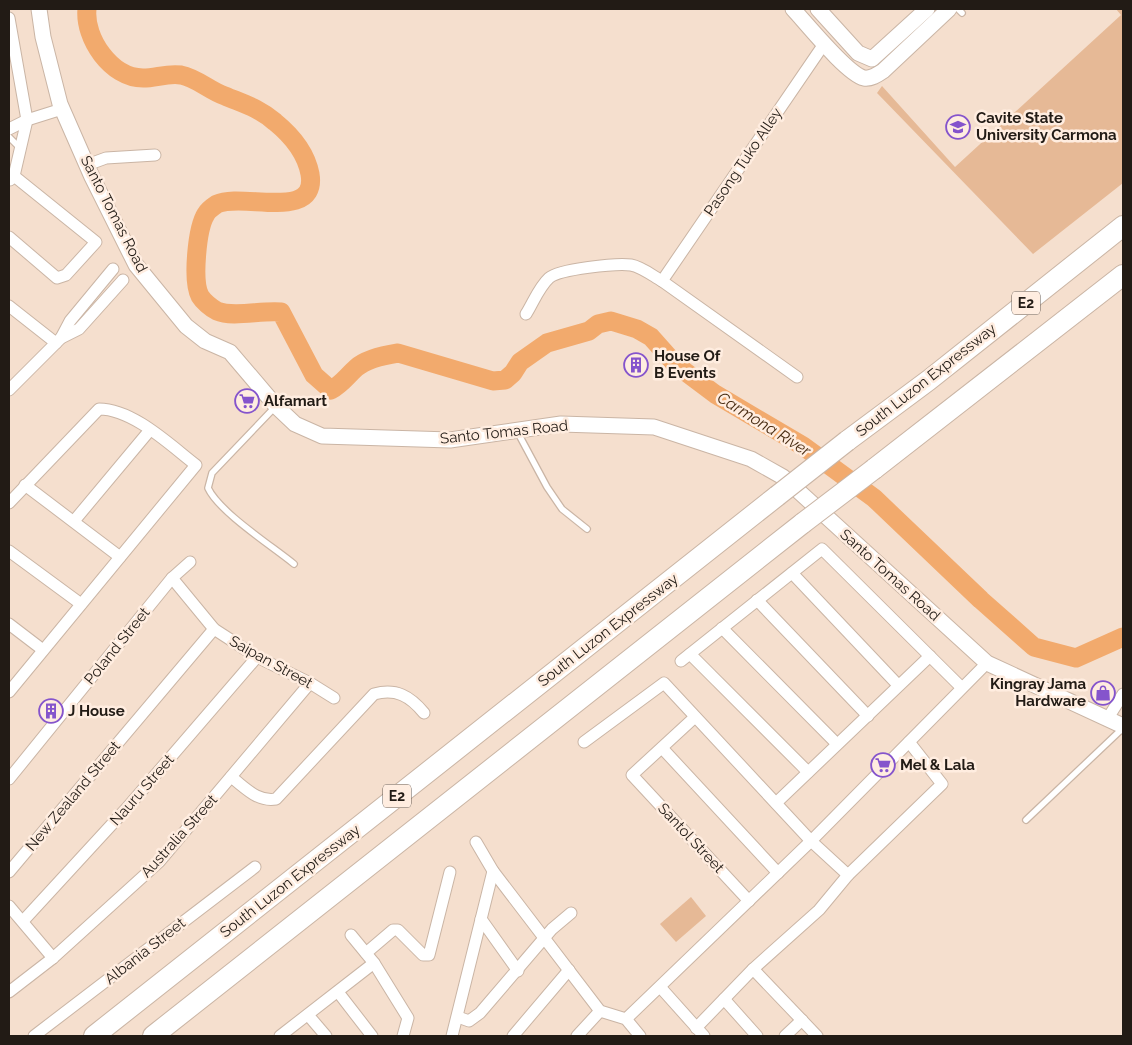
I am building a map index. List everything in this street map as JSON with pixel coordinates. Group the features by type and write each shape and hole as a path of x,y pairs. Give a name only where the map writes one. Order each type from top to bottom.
{"highway":[{"name":"South Luzon Expressway","path":"94,1036 777,496 929,380 1123,226"},
{"name":"E2","path":"153,1036 803,524 1123,275"}],"street":[{"name":"Santo Tomas Road","path":"39,9 43,37 62,109 87,165 134,259 186,326 205,341 230,352 276,406 295,424 322,436 450,440 561,424 654,427 750,459 783,478 987,662 1108,718 1123,727"},
{"path":"794,9 824,44 856,74 866,78 875,76 956,10"},
{"path":"818,9 858,53 872,59 927,9"},
{"path":"9,18 13,69 27,120 11,178 96,242 66,275 57,278 9,237"},
{"name":"Pasong Tuko Alley","path":"662,281 824,44"},
{"path":"9,130 27,120 62,109"},
{"path":"87,165 106,158 155,155"},
{"path":"9,390 58,340 70,321 114,268 134,259"},
{"path":"58,340 80,329 124,279 134,259"},
{"path":"526,314 548,279 557,274 604,265 638,267 662,281 797,377"},
{"path":"97,288 107,297"},
{"path":"9,306 58,340"},
{"path":"9,692 196,465 150,430 114,409 99,408 25,486 10,499"},
{"path":"74,521 150,430"},
{"path":"25,486 120,557"},
{"path":"808,772 685,657 822,549 961,687"},
{"path":"9,551 82,604"},
{"name":"Poland Street","path":"9,779 172,578 190,562"},
{"path":"792,573 898,686"},
{"name":"Saipan Street","path":"172,578 214,629 257,657 310,683 334,698"},
{"path":"757,600 868,716"},
{"path":"9,624 44,650"},
{"path":"722,628 837,744"},
{"name":"New Zealand Street","path":"9,872 214,629"},
{"path":"776,804 930,656"},
{"name":"Nauru Street","path":"23,921 126,809 257,657"},
{"path":"626,1019 811,841 987,662"},
{"name":"Australia Street","path":"9,992 53,958 159,862 310,683"},
{"path":"584,742 664,683 811,841 848,875"},
{"path":"231,776 257,798 266,800 276,799 374,694 383,691 400,692 416,703 424,713"},
{"path":"1108,718 1123,694"},
{"path":"695,717 662,748 778,873"},
{"path":"660,988 700,1032 724,1000 753,969 819,910 848,875 942,784 909,742"},
{"name":"Santol Street","path":"662,748 632,775 749,901"},
{"path":"476,842 493,871 600,1010 626,1019 639,1036"},
{"name":"Albania Street","path":"34,1036 255,866"},
{"path":"452,1036 493,871"},
{"path":"366,953 393,930 398,930 423,955 428,955 450,872"},
{"path":"9,906 53,958"},
{"path":"458,1017 470,1021 475,1018 544,939 571,913"},
{"path":"481,919 518,970"},
{"path":"351,935 374,963 408,1018 403,1036"},
{"path":"280,1036 374,963"},
{"path":"753,969 817,1036"},
{"path":"513,1036 569,970"},
{"path":"338,992 372,1036"},
{"path":"724,1000 757,1036"},
{"path":"577,1036 600,1010"},
{"path":"308,1015 326,1036"},
{"path":"785,1036 802,1020"}],"lane":[{"path":"9,137 20,148"},
{"path":"276,406 212,473 208,488 219,504 233,517 294,564"},
{"path":"517,431 547,487 562,508 587,530"},
{"path":"1026,820 1123,727"}],"shaded area":[{"path":"1116,9 1123,9 1123,183 1033,254 877,93 882,86 955,167 1121,15"},
{"path":"691,897 706,916 676,942 660,924"}],"waterway":[{"name":"Carmona River","path":"87,9 87,20 95,44 110,64 120,71 131,76 143,78 181,75 193,79 219,94 263,113 287,133 297,145 308,166 310,174 309,189 302,197 291,201 229,201 217,204 208,211 203,221 198,242 196,279 200,296 217,311 231,314 281,312 314,375 331,390 365,362 398,353 493,381 505,380 513,373 520,362 547,343 589,331 598,324 611,321 637,329 651,337 675,364 715,394 803,446 874,498 981,600 1034,647 1076,658 1123,637"}],"place":[{"name":"Cavite State University Carmona","path":"958,127"},
{"name":"House Of B Events","path":"636,365"},
{"name":"Alfamart","path":"247,401"},
{"name":"Kingray Jama Hardware","path":"1103,693"},
{"name":"J House","path":"51,711"},
{"name":"Mel & Lala","path":"883,765"}]}
